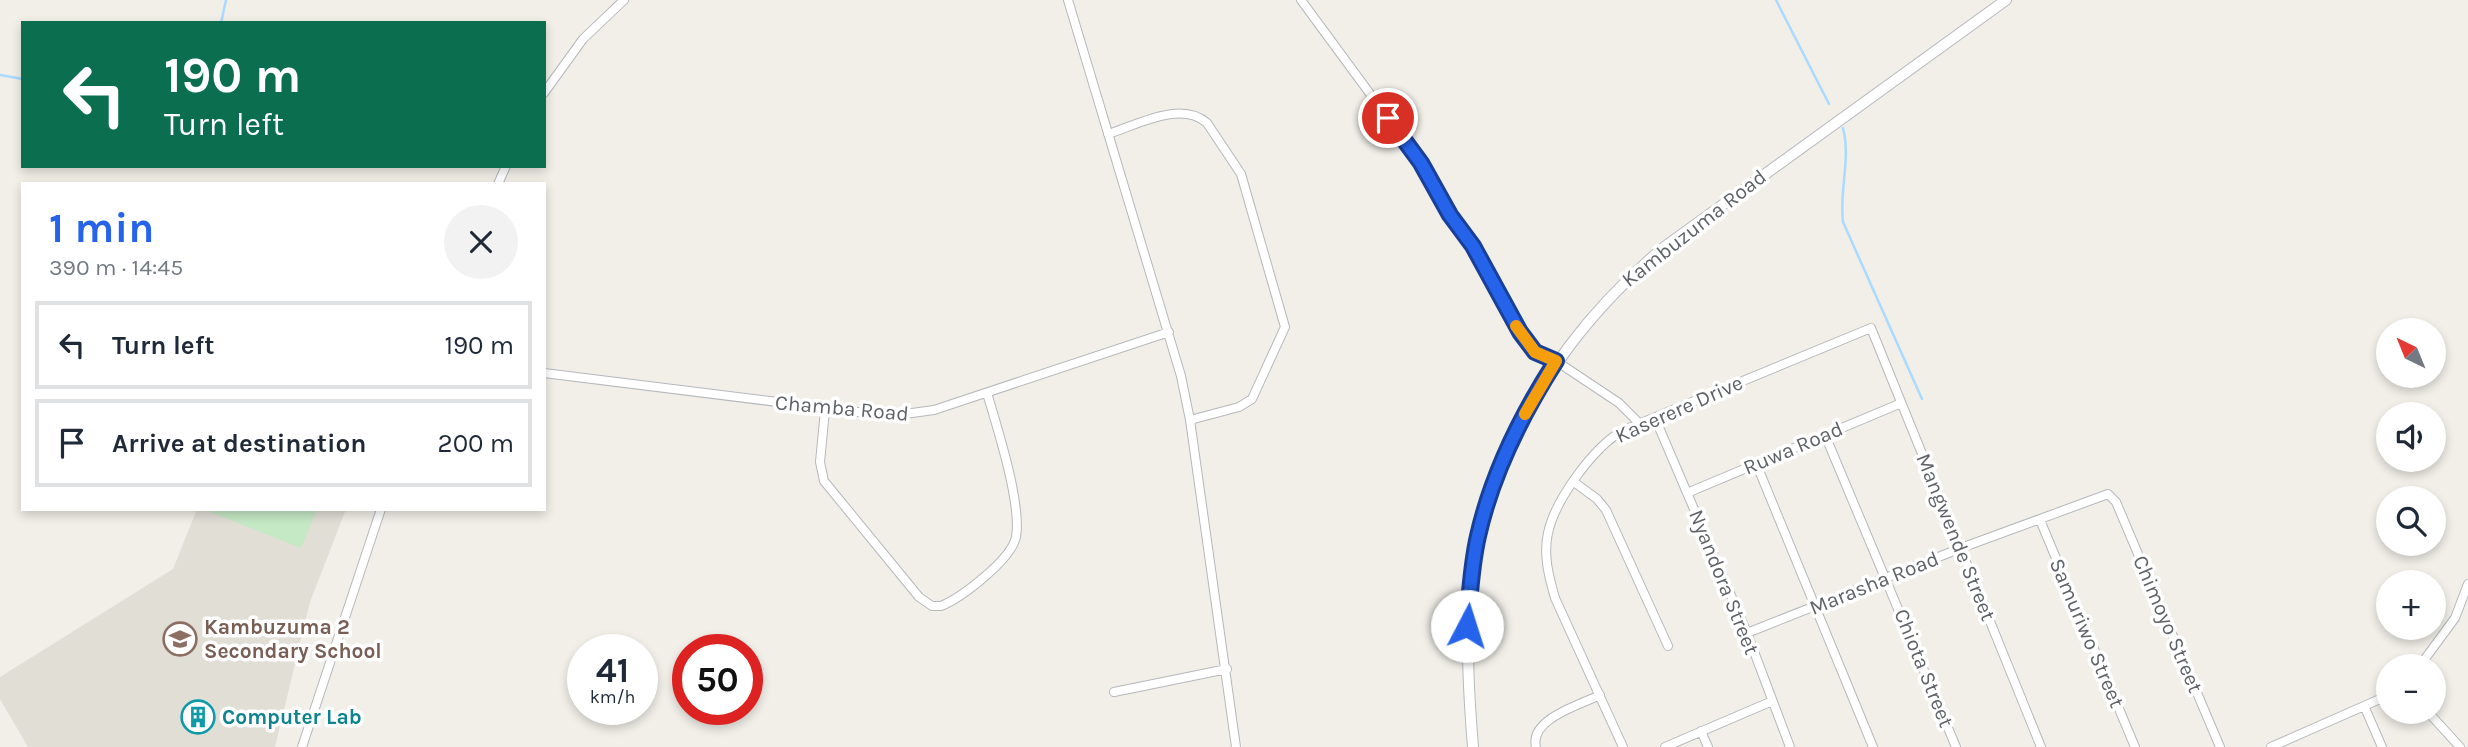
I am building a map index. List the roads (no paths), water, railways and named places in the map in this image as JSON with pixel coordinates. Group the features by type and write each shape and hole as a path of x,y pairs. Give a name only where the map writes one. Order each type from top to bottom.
{"main road":[{"name":"Kambuzuma Road","path":"1473,747 1467,626 1478,536 1486,506 1516,431 1556,361 1589,318 1663,248 2006,0"}],"street":[{"path":"546,90 583,39 624,0"},
{"path":"1068,0 1169,332 1190,420 1236,747"},
{"path":"1301,0 1421,163 1450,215 1473,246 1520,332 1535,352 1556,361 1619,402 1639,423"},
{"path":"1108,134 1182,113 1191,113 1207,123 1241,174 1278,295 1284,333 1252,399 1239,407 1190,420"},
{"name":"Mangwende Street","path":"1871,328 1899,404 1961,548 2041,747"},
{"name":"Kaserere Drive","path":"1623,747 1555,598 1547,562 1548,531 1574,482 1604,443 1639,423 1871,328"},
{"name":"Chamba Road","path":"546,373 825,410 911,416 1169,332"},
{"path":"825,410 820,462 828,489 925,603 941,606 1000,562 1016,537 1009,478 987,393"},
{"name":"Ruwa Road","path":"1687,493 1899,404"},
{"name":"Nyandora Street","path":"1655,418 1747,634 1770,702 1790,747"},
{"name":"Chiota Street","path":"1825,435 1887,578 1955,747"},
{"path":"1756,463 1873,747"},
{"path":"1574,482 1597,499 1606,510 1668,646"},
{"name":"Marasha Road","path":"1747,634 1961,548 2040,520 2102,493 2113,497 2116,502"},
{"name":"Chimoyo Street","path":"2116,502 2220,747"},
{"path":"302,747 380,511"},
{"name":"Samuriwo Street","path":"2040,520 2135,747"},
{"path":"2429,654 2455,618 2468,583"},
{"path":"1114,692 1227,669"},
{"path":"1536,747 1534,740 1539,727 1600,695"},
{"path":"1665,747 1770,702"},
{"path":"2272,747 2376,702"},
{"path":"2365,708 2382,747"},
{"path":"2439,724 2460,747"},
{"path":"1701,731 1708,747"},
{"path":"2298,737 2302,747"}],"waterway":[{"path":"221,21 226,0"},
{"path":"1776,0 1829,104"},
{"path":"0,75 21,79"},
{"path":"1843,128 1846,151 1843,222 1922,399"}],"place":[{"name":"Kambuzuma 2 Secondary School","path":"180,639"},
{"name":"Computer Lab","path":"198,717"}]}
